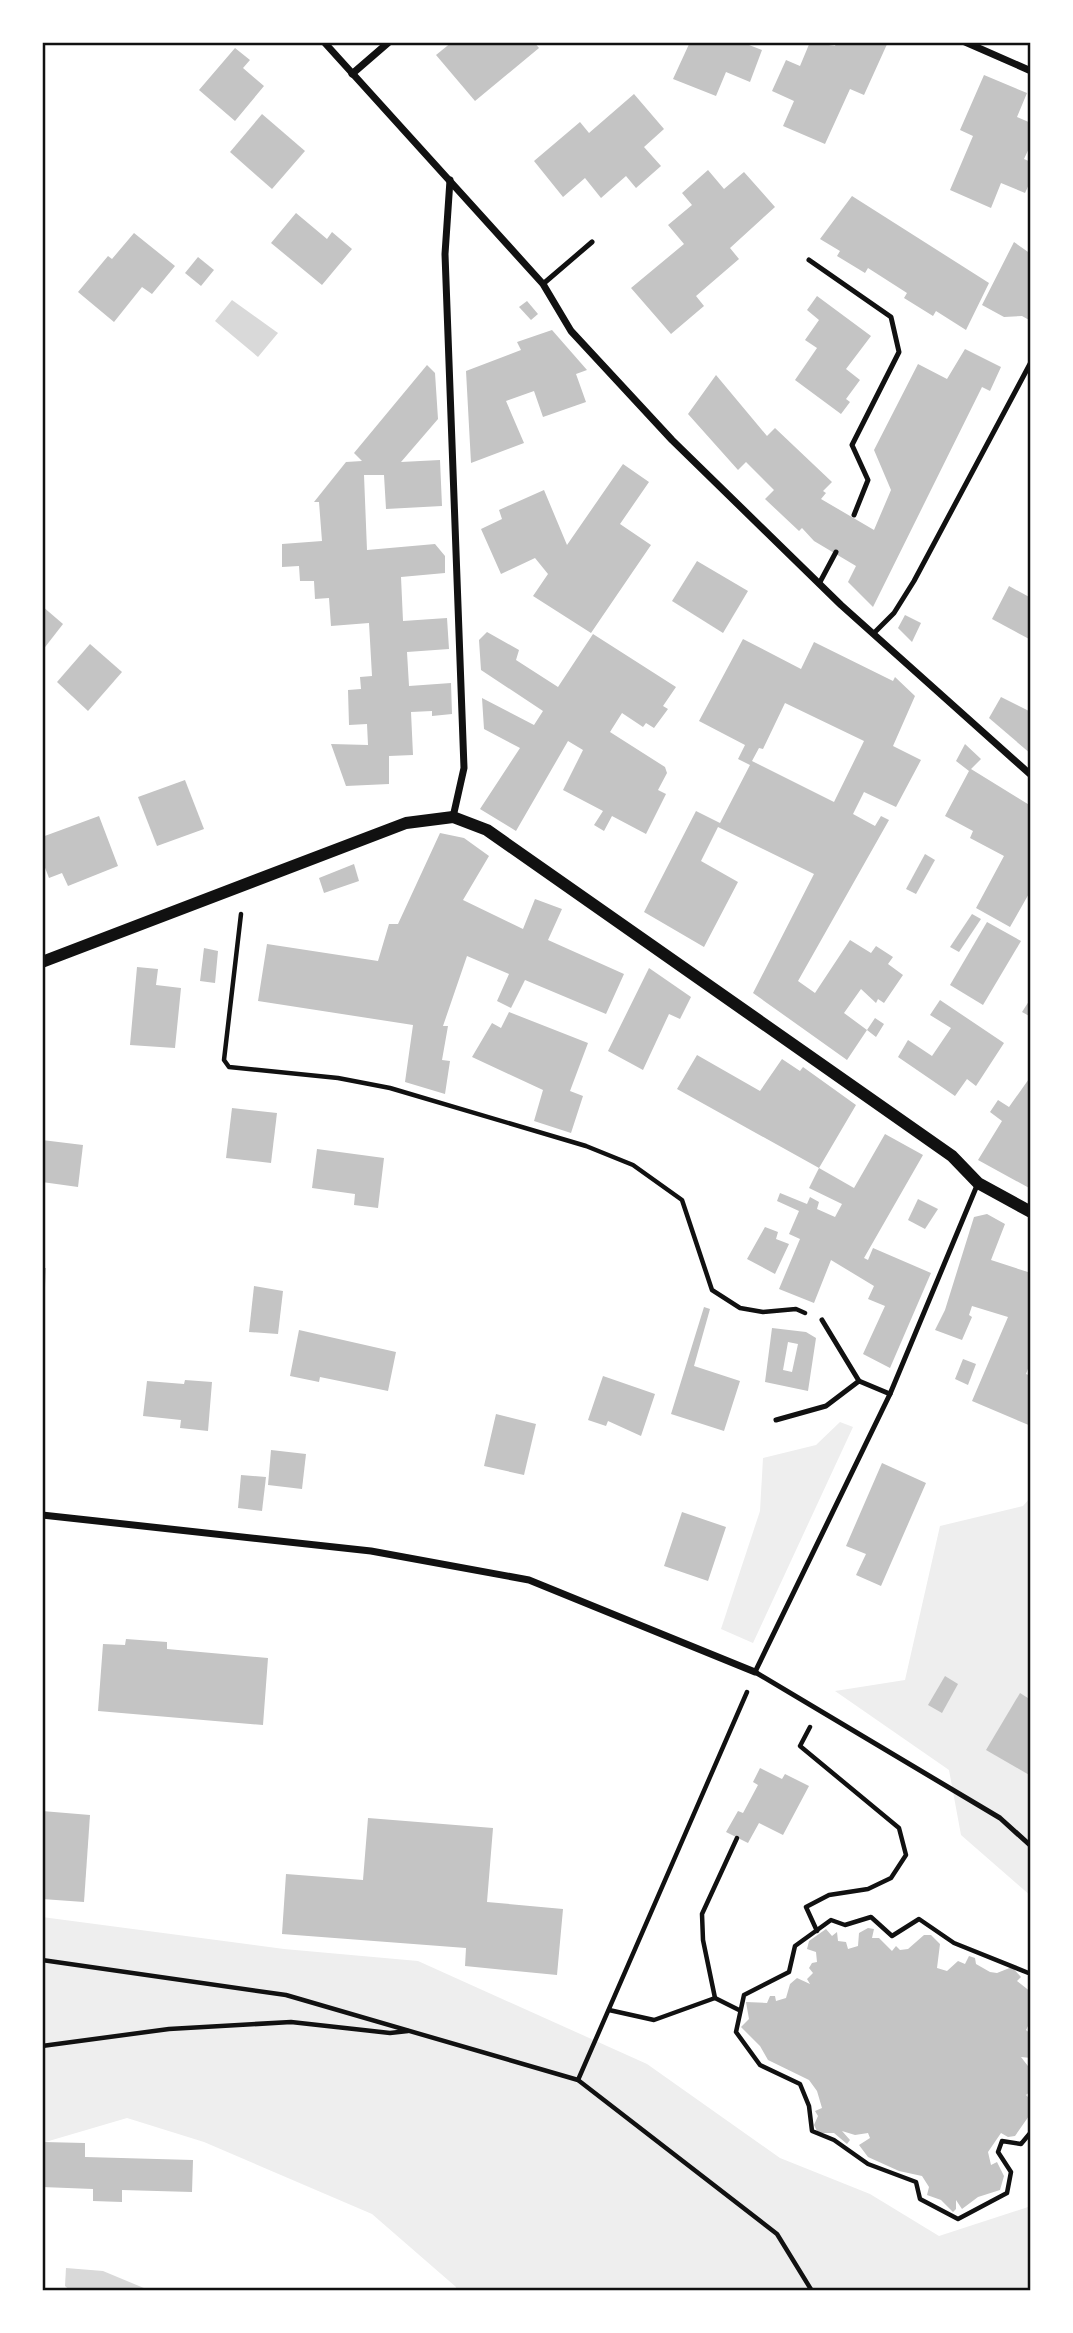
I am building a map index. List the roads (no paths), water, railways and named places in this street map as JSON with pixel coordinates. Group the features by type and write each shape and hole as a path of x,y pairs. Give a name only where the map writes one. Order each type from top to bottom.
{"street":[{"path":"324,42 544,284 571,331 672,439 820,582 1018,766 1031,775"},
{"path":"352,74 389,42"},
{"path":"965,42 1031,71"},
{"path":"450,180 444,254 464,768 453,817"},
{"path":"42,962 405,823 453,817 487,830 952,1156 978,1184 1031,1212"},
{"path":"42,1515 371,1551 528,1580 755,1672"}],"lane":[{"path":"544,284 592,242"},
{"path":"809,260 891,317 899,352 852,445 868,480 853,516"},
{"path":"875,632 894,613 914,581 1031,362"},
{"path":"820,582 836,552"},
{"path":"978,1184 890,1394 755,1672 1000,1818 1031,1846"},
{"path":"822,1320 859,1381 890,1394"},
{"path":"776,1420 826,1406 859,1381"}]}
